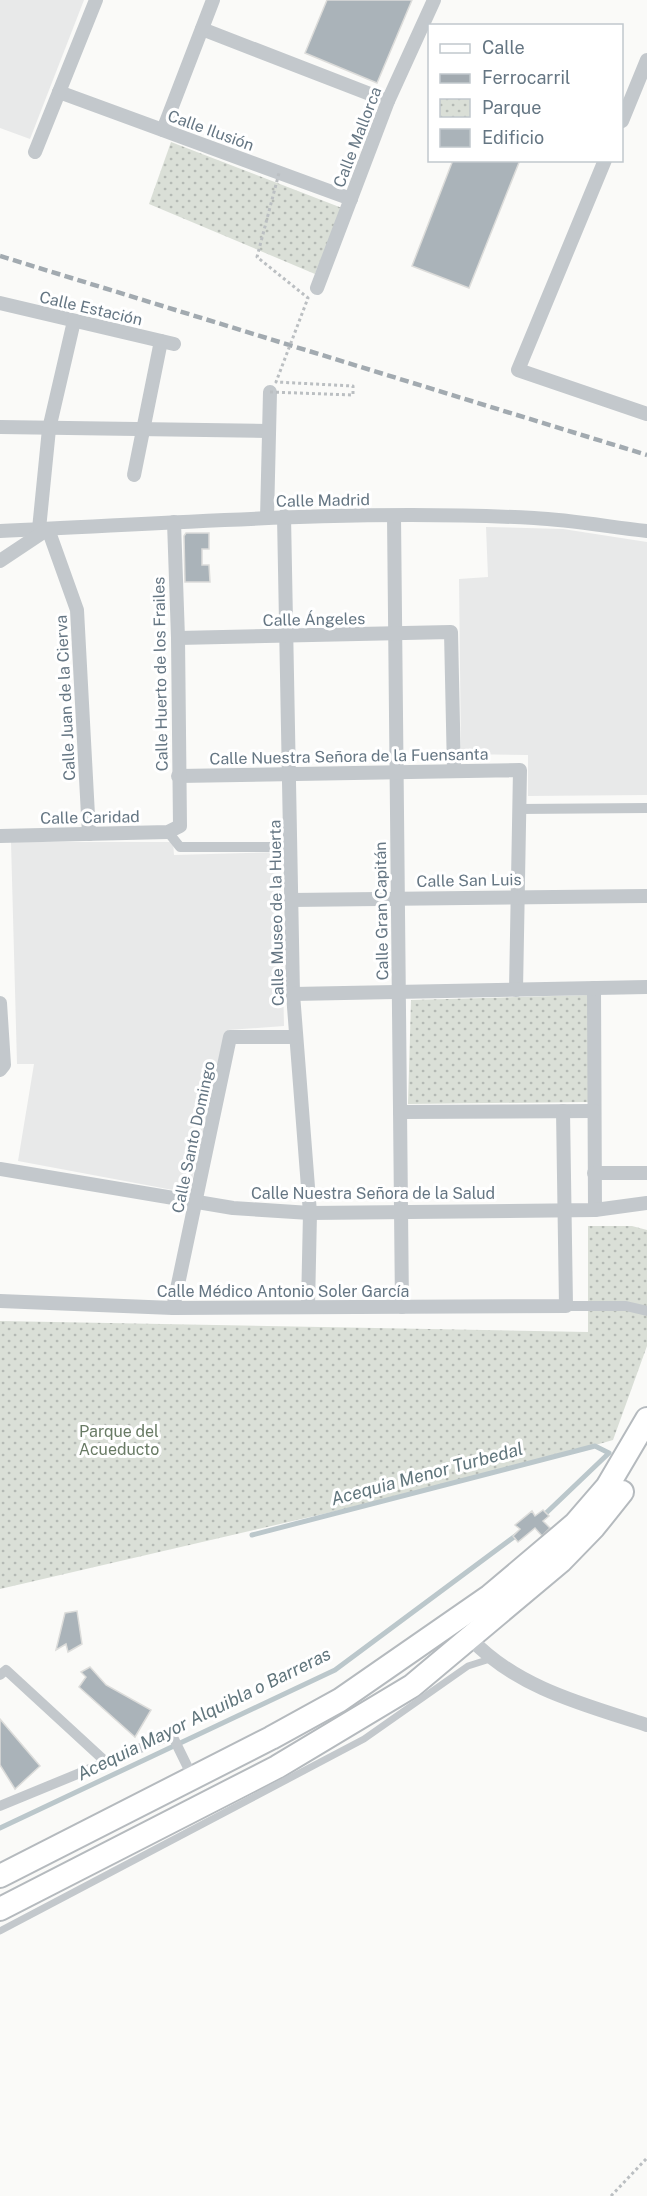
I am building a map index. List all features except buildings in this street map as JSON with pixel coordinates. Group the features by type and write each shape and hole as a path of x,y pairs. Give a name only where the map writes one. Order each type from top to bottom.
{"main road":[{"path":"0,1876 340,1700 490,1596 575,1524 607,1487 647,1419"},
{"path":"0,1910 287,1762 412,1686 471,1639 561,1561 594,1527 625,1488 647,1452"}],"street":[{"path":"35,152 96,0"},
{"path":"163,130 213,0"},
{"name":"Calle Mallorca","path":"317,288 388,101 434,0"},
{"path":"202,29 388,101"},
{"path":"623,116 647,60"},
{"name":"Calle Ilusión","path":"59,93 351,199"},
{"path":"604,162 519,370 647,414"},
{"name":"Calle Estación","path":"0,303 167,342 144,429"},
{"path":"0,561 44,529 49,429 74,321"},
{"path":"267,518 270,392"},
{"path":"0,427 268,431"},
{"path":"134,475 144,429"},
{"name":"Calle Madrid","path":"0,531 284,516 537,518 647,531"},
{"name":"Calle Museo de la Huerta","path":"284,516 293,994 310,1213 308,1307"},
{"name":"Calle Gran Capitán","path":"394,516 402,1307"},
{"name":"Calle Huerto de los Frailes","path":"174,522 178,638 178,776 174,829"},
{"name":"Calle Juan de la Cierva","path":"44,529 77,610 89,834"},
{"name":"Calle Ángeles","path":"178,638 451,632 454,771"},
{"name":"Calle Nuestra Señora de la Fuensanta","path":"178,776 520,770 519,809"},
{"path":"516,990 519,809 647,808"},
{"path":"174,829 180,847 290,847"},
{"name":"Calle Caridad","path":"0,836 174,829"},
{"name":"Calle San Luis","path":"291,900 647,896"},
{"path":"293,994 647,987"},
{"path":"594,988 595,1210"},
{"path":"0,1003 2,1068"},
{"name":"Calle Santo Domingo","path":"173,1308 230,1037 296,1037"},
{"path":"563,1111 566,1306 626,1306 647,1311"},
{"path":"400,1112 594,1111"},
{"name":"Calle Nuestra Señora de la Salud","path":"0,1169 233,1208 310,1213 595,1210 645,1205"},
{"path":"594,1173 647,1173"},
{"name":"Calle Médico Antonio Soler García","path":"0,1301 173,1308 566,1306"},
{"path":"471,1639 490,1659 524,1681 647,1725"},
{"path":"2,1670 106,1762"},
{"path":"0,1806 172,1735 193,1778"}],"lane":[{"path":"0,1931 364,1738 468,1666 490,1659"}],"path":[{"path":"270,392 353,395 353,386 276,382 308,298 257,257 279,173"},
{"path":"611,2196 647,2158"}],"shaded area":[{"path":"0,0 84,0 30,139 0,128"},
{"path":"486,527 563,529 647,542 647,795 528,796 528,755 461,754 459,579 488,577"},
{"path":"11,842 173,842 174,855 280,852 284,1026 228,1030 189,1193 18,1161 34,1064 17,1064"}],"green space":[{"path":"171,142 342,208 315,274 149,204"},
{"path":"590,995 589,1102 408,1104 411,1000"},
{"name":"Parque del Acueducto","path":"588,1226 632,1226 647,1230 647,1346 613,1440 491,1475 0,1589 0,1321 588,1332"}],"waterway":[{"name":"Acequia Menor Turbedal","path":"252,1535 595,1446 609,1453 543,1516"},
{"name":"Acequia Mayor Alquibla o Barreras","path":"0,1828 335,1670 518,1534"}],"railway":[{"path":"0,256 647,455"}]}
